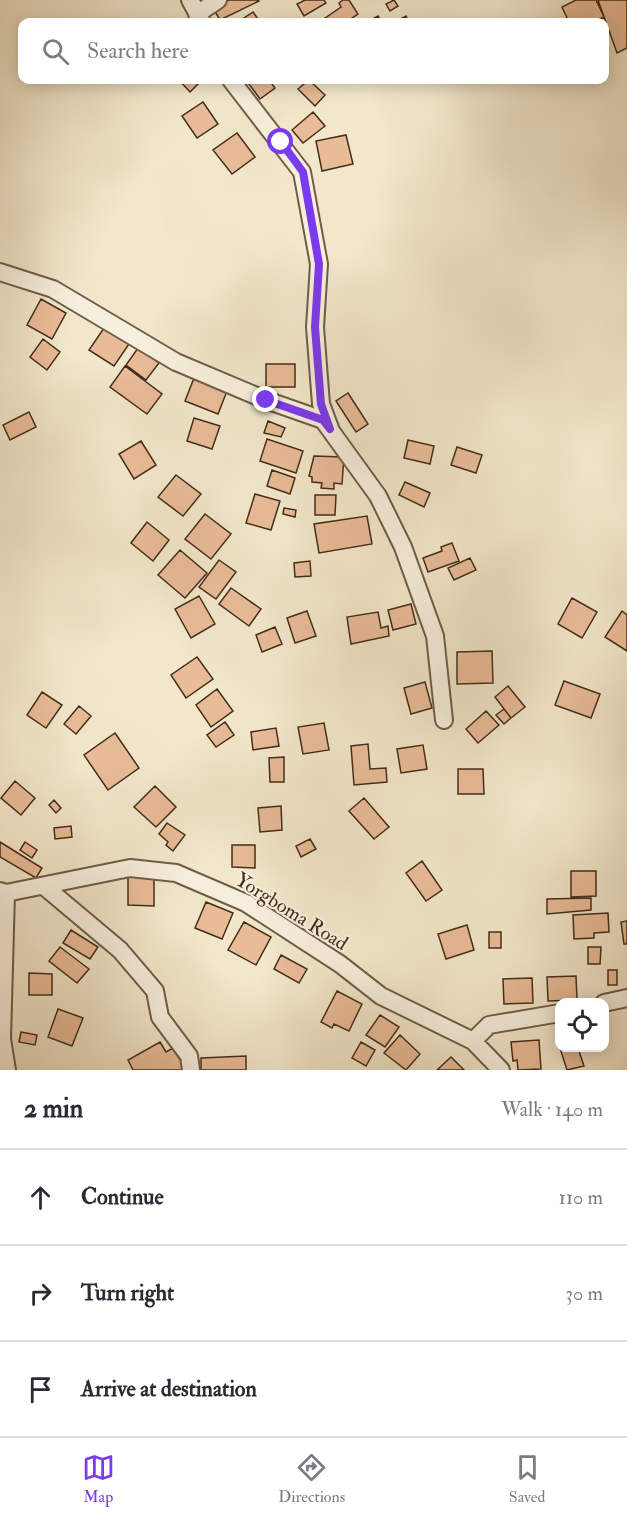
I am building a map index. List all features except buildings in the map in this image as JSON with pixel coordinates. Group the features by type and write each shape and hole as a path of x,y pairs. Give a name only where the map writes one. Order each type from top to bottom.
{"street":[{"path":"196,12 218,0"},
{"path":"234,84 303,172 319,264 315,327 321,404 330,429"},
{"path":"0,272 54,290 176,362 266,400 323,420 378,496 404,547 435,636 444,720"},
{"name":"Yorgboma Road","path":"3,892 45,887 130,868 176,873 246,903 340,964 381,996 473,1041 501,1070"},
{"path":"45,887 120,950 155,991 160,1017 189,1056 191,1070"},
{"path":"3,892 2,1039 7,1070"},
{"path":"609,1002 627,998"},
{"path":"473,1041 489,1025 555,1014"}],"route":[{"path":"266,400 323,420 330,429 321,404 315,327 319,264 303,172 281,142"}]}
